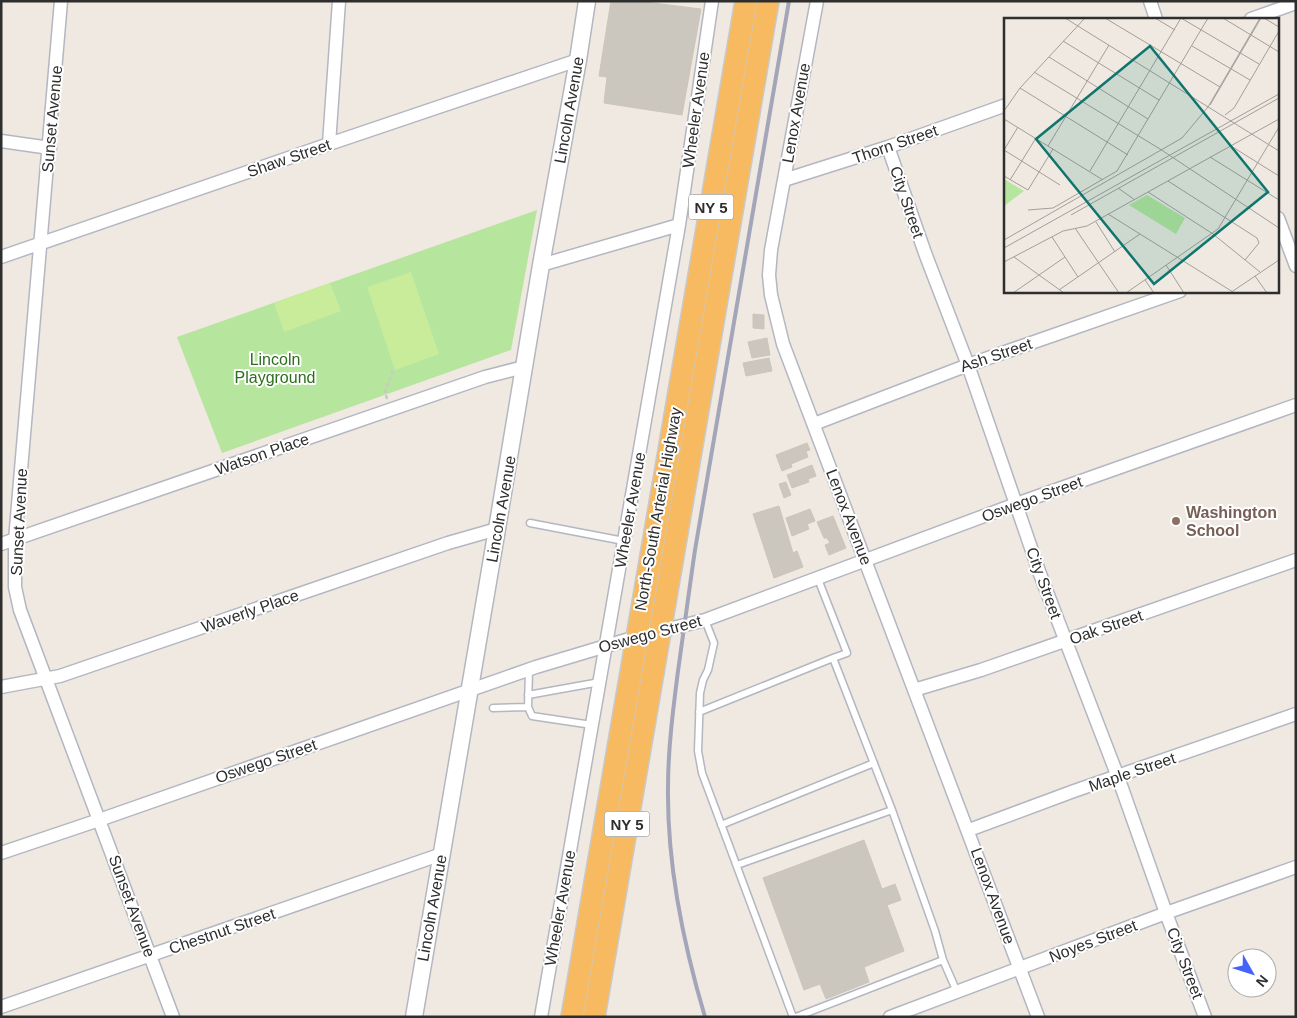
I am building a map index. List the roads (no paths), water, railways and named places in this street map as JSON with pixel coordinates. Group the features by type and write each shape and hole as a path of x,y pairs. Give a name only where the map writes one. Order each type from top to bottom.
{"highway":[{"name":"North-South Arterial Highway","path":"572,1017 746,1"},
{"name":"North-South Arterial Highway","path":"594,1017 768,1"}],"street":[{"name":"Sunset Avenue","path":"61,1 50,148 15,540 15,587 20,610 173,1017"},
{"path":"329,144 340,1"},
{"name":"Lincoln Avenue","path":"414,1017 587,1"},
{"name":"Wheeler Avenue","path":"541,1017 679,225 712,1"},
{"name":"Lenox Avenue","path":"817,1 771,250 771,295 783,344 969,830 1038,1017"},
{"path":"1150,1 1156,18"},
{"path":"1254,18 1296,3"},
{"name":"Shaw Street","path":"1,257 578,60"},
{"name":"Thorn Street","path":"784,180 888,147 1004,106"},
{"path":"1,141 50,148"},
{"name":"City Street","path":"888,147 925,253 968,365 1040,574 1118,777 1166,913 1206,1017"},
{"path":"1280,223 1293,252 1296,266"},
{"path":"541,265 679,225"},
{"path":"1280,256 1293,252"},
{"name":"Ash Street","path":"814,424 968,365 1177,292"},
{"name":"Watson Place","path":"1,544 484,377 524,366"},
{"name":"Oswego Street","path":"1,853 529,669 636,637 705,620 1016,504 1296,405"},
{"name":"Waverly Place","path":"1,687 60,676 448,543 497,529"},
{"name":"Oak Street","path":"914,690 981,670 1296,560"},
{"name":"Maple Street","path":"969,830 1296,714"},
{"name":"Chestnut Street","path":"1,1007 442,854"},
{"name":"Noyes Street","path":"890,1017 1166,913 1296,867"}],"lane":[{"path":"530,523 624,542"},
{"path":"699,712 846,652 818,578"},
{"path":"705,620 714,643 708,670 701,687 698,751 702,773 794,1017 943,960"},
{"path":"833,658 892,810 935,931 943,960 957,992"},
{"path":"529,669 528,707 532,716 592,725"},
{"path":"528,695 600,682"},
{"path":"493,708 528,707"},
{"path":"721,825 874,763"},
{"path":"737,865 892,810"}],"railway":[{"path":"705,1017 683,933 673,875 668,817 670,744 695,550 789,1"}],"place":[{"name":"Washington School","path":"1176,521"}],"park label":[{"name":"Lincoln Playground","path":"275,368"}]}
